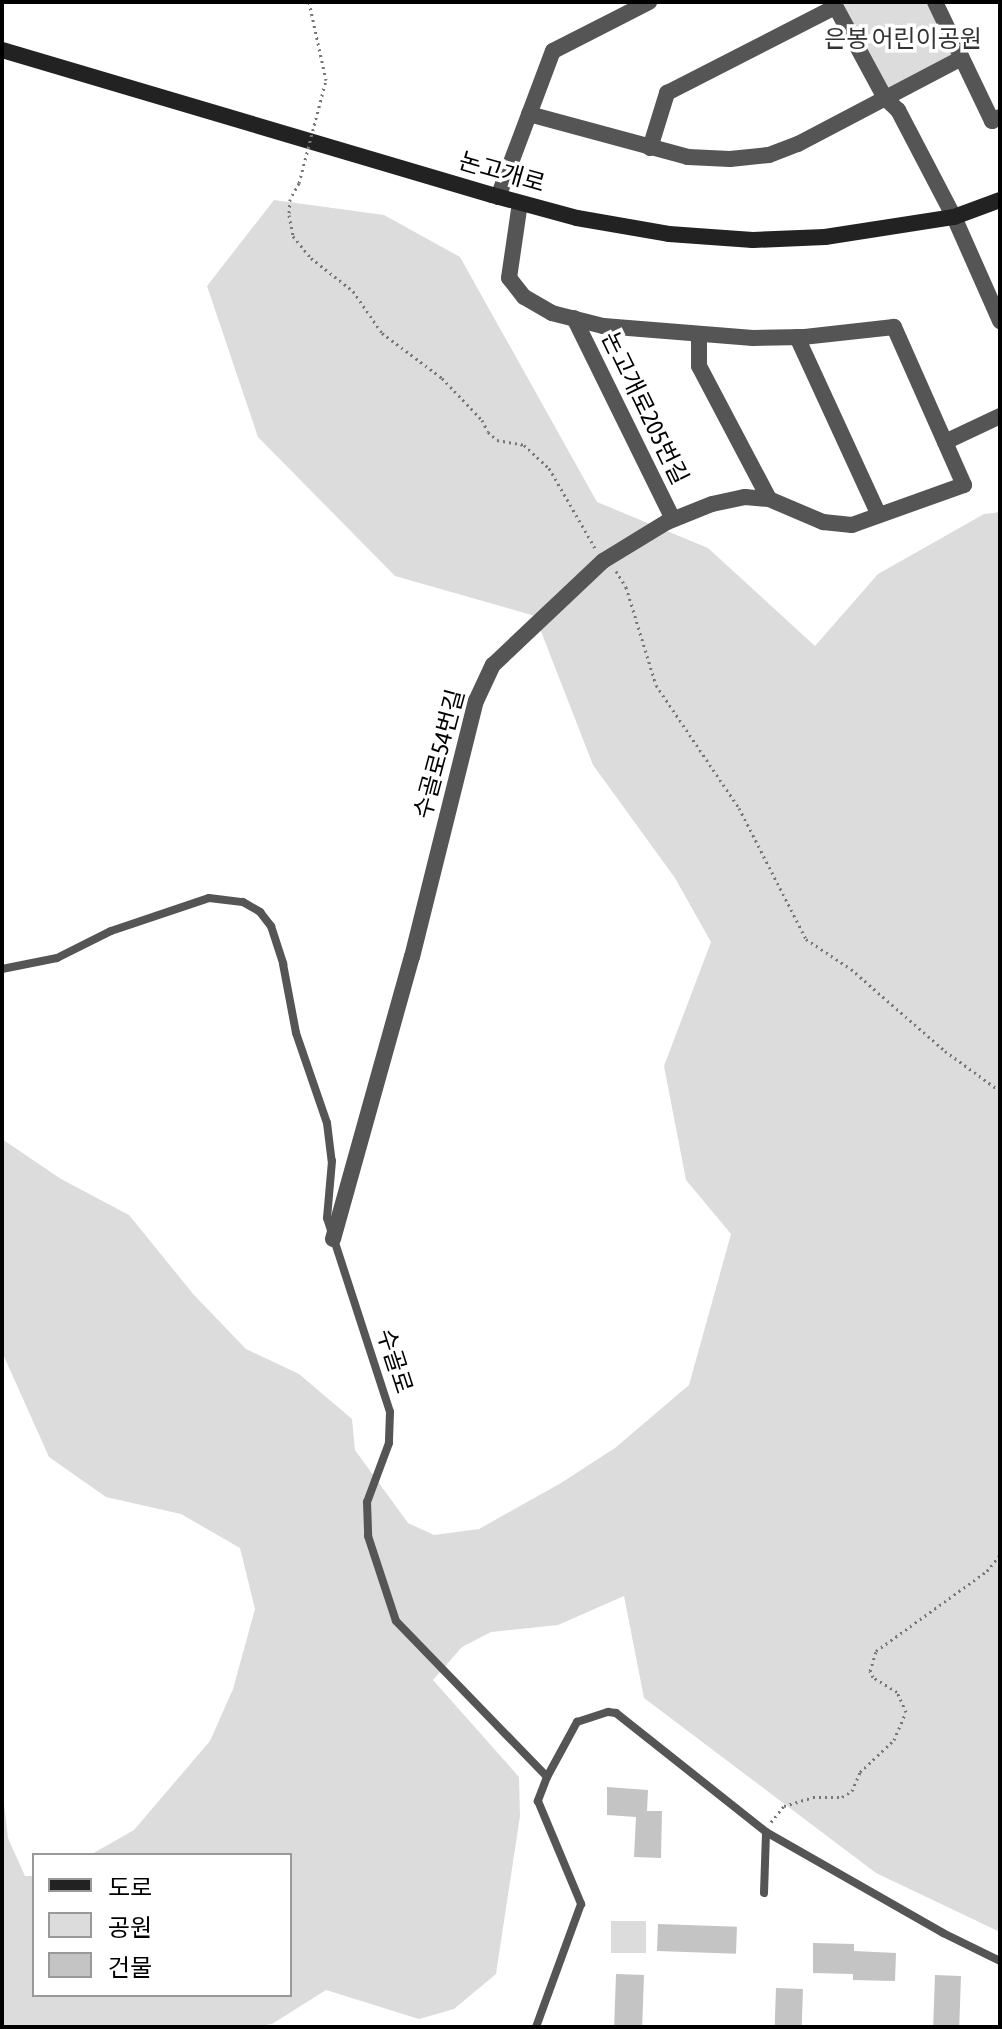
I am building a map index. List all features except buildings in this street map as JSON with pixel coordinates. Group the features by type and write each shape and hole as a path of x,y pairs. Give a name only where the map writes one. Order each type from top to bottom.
{"main road":[{"name":"논고개로","path":"2,50 498,197 577,218 669,234 753,240 825,237 954,217 1000,200"}],"street":[{"path":"498,197 553,51 649,2"},
{"path":"935,2 996,119"},
{"path":"650,148 667,93 834,4 885,98 898,110 954,217 1000,321"},
{"path":"529,114 688,157 730,159 769,155 798,144 962,58"},
{"name":"논고개로205번길","path":"520,203 509,278 524,297 552,313 603,326 699,335 797,337 894,327 964,485"},
{"name":"논고개로205번길","path":"574,318 673,519"},
{"path":"699,335 699,366 769,499"},
{"path":"797,337 879,515"},
{"path":"945,442 1000,416"},
{"name":"수골로54번길","path":"333,1239 412,957 484,680 493,665 603,561 673,519 745,497 769,499 838,525 852,525 964,485"}],"lane":[{"name":"수골로","path":"2,969 49,961 111,931 209,898 243,902 260,912 278,943 296,1033 327,1123 332,1161 327,1218 390,1412 389,1443 367,1502 368,1536 396,1621 547,1777"},
{"path":"536,2027 581,1904 538,1801 547,1777 577,1722 608,1712 616,1713 766,1832 943,1933 1000,1961"},
{"path":"764,1893 766,1832"}],"path":[{"path":"309,2 326,80 299,183 290,199 293,236 353,291 382,333 395,339 422,366 442,378 482,420 488,432 497,440 524,445 549,468 603,561 613,567 626,587 656,685 739,808 806,939 851,969 945,1051 1000,1091"},
{"path":"766,1832 776,1812 784,1806 813,1797 842,1797 852,1791 860,1772 894,1740 906,1712 905,1701 873,1677 870,1671 876,1651 987,1571 1000,1555"}],"green space":[{"name":"은봉 어린이공원","path":"840,2 927,2 952,55 888,89"},
{"path":"274,200 384,215 460,257 597,502 708,548 815,646 878,574 984,514 1000,512 1000,1932 876,1873 644,1698 624,1596 558,1625 491,1632 462,1647 433,1680 519,1777 520,1816 496,1974 454,2009 419,2019 326,1990 272,2024 252,2027 2,2027 2,1787 8,1838 25,1876 32,1876 32,1997 292,1997 292,1853 94,1853 134,1830 210,1741 233,1689 255,1609 240,1548 181,1514 106,1497 49,1457 2,1352 2,1139 61,1179 129,1215 194,1295 246,1349 299,1374 352,1419 355,1450 408,1523 434,1535 479,1529 561,1483 615,1448 689,1385 731,1234 686,1180 664,1066 711,942 675,878 593,765 535,616 395,576 258,437 207,286"},
{"path":"611,1921 646,1921 646,1953 611,1953"}]}
